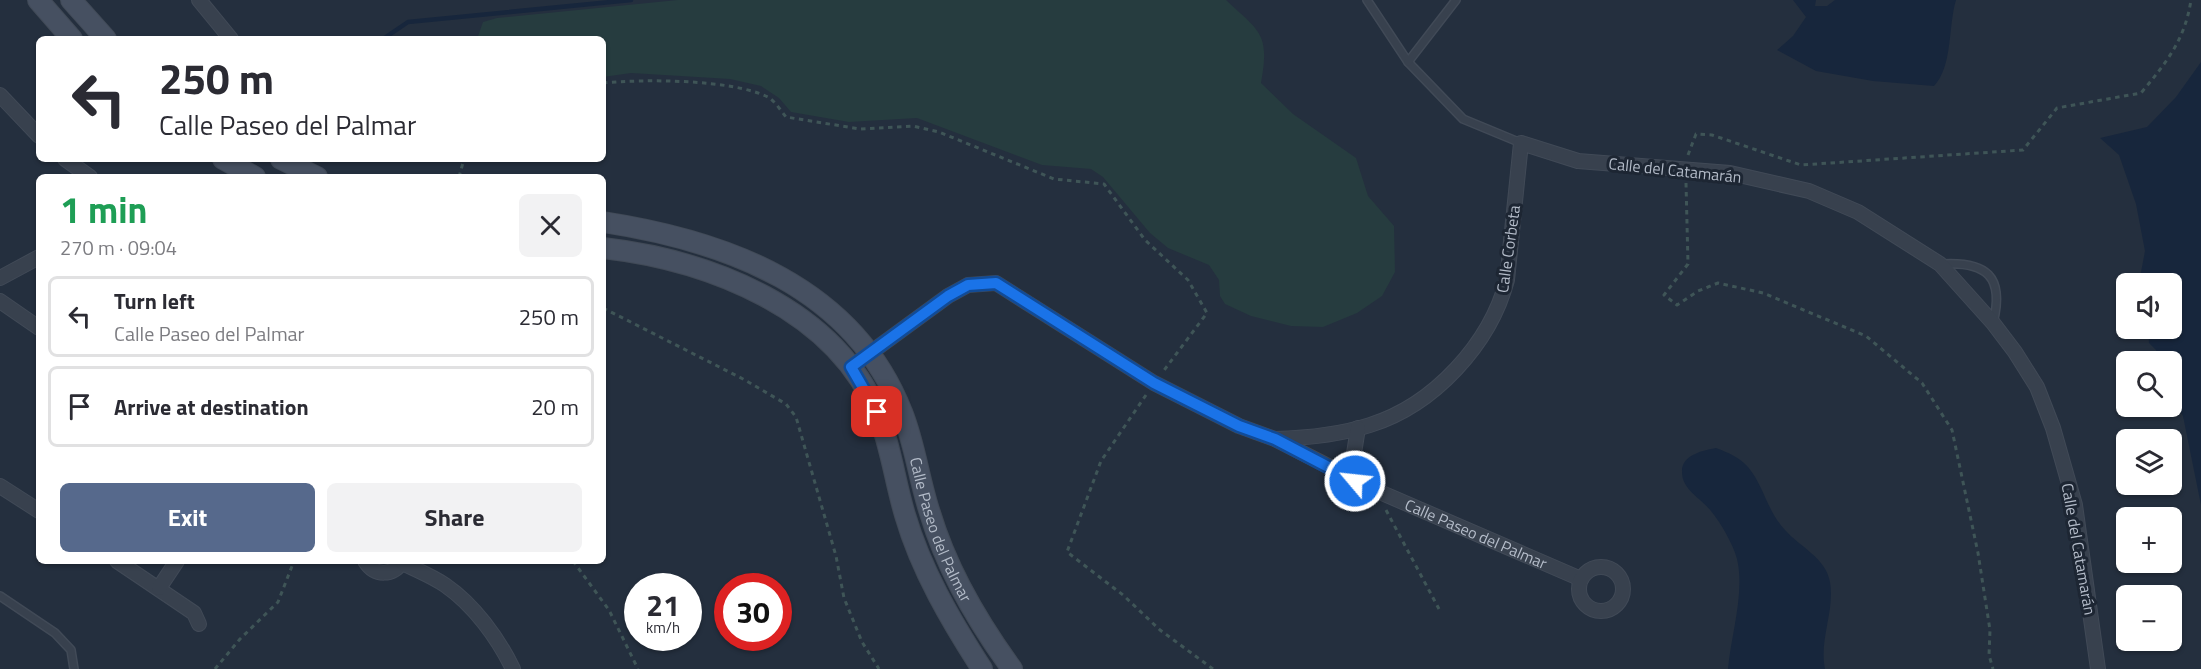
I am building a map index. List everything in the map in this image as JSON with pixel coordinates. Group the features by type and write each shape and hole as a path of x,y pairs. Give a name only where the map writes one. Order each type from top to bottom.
{"street":[{"path":"69,36 44,7 69,0 103,36"},
{"path":"199,0 229,36"},
{"path":"0,94 6,110 36,134"},
{"name":"Calle del Catamarán","path":"1521,143 1578,161 1730,173 1809,191 1858,212 1940,264 1993,322 2037,387 2053,428 2075,505 2098,669"},
{"name":"Calle Corbeta","path":"1275,439 1312,437 1371,425 1419,403 1462,363 1488,325 1501,301 1507,280 1521,143"},
{"path":"69,162 86,174"},
{"path":"229,162 250,174"},
{"path":"287,162 312,174"},
{"name":"Calle Paseo del Palmar","path":"606,223 690,242 786,279 825,305 859,336 871,352 902,412 940,545 985,632 1012,669"},
{"name":"Calle Paseo del Palmar","path":"606,248 651,255 678,263 766,297 821,334 851,367 877,412 905,516 920,556 940,599 982,669"},
{"path":"0,278 36,259"},
{"name":"Calle Paseo del Palmar","path":"851,367 948,296 968,285 996,283 1154,383 1239,426 1275,439 1355,481 1581,579"},
{"path":"0,301 36,326"},
{"path":"1355,481 1352,466 1358,428"},
{"path":"0,486 36,509"},
{"path":"122,564 194,613 199,624"},
{"path":"159,588 175,564"},
{"path":"367,564 372,570 380,573 397,569 401,564"},
{"path":"407,564 445,585 483,623 503,649 513,669"}],"lane":[{"name":"Calle del Catamarán","path":"1366,0 1408,62 1463,119 1521,143"},
{"path":"1408,62 1456,0"},
{"path":"1940,264 1972,264 1987,271 1995,282 1998,297 1993,322"},
{"path":"0,596 55,633 71,650 74,669"}],"path":[{"path":"1993,669 1989,655 1990,630 1978,553 1952,430 1922,383 1866,336 1763,293 1718,283 1698,291 1677,305 1664,295 1688,264 1686,169 1689,150 1696,134 1712,135 1801,165 2023,150 2056,108 2141,93 2164,64 2187,26 2191,0"},
{"path":"606,310 743,379 786,404 796,417 836,556 844,598 862,642 879,669"},
{"path":"1375,490 1439,609"},
{"path":"214,669 240,639 279,602 293,564"},
{"path":"575,564 609,610 638,669"}],"green space":[{"path":"678,0 1226,0 1247,19 1260,35 1264,53 1261,83 1293,114 1356,158 1368,196 1394,226 1395,272 1382,296 1357,313 1323,327 1291,326 1251,316 1225,304 1220,296 1219,280 1209,265 1168,248 1150,233 1103,177 1091,169 1042,165 917,118 849,122 791,112 779,98 761,86 730,79 631,73 606,77 606,36 478,36 483,22 497,18"}],"water":[{"path":"1793,0 1816,0 1815,6 1827,6 1835,0 1956,0 1947,57 1940,78 1934,86 1873,81 1816,71 1777,50 1793,36 1806,17"},
{"path":"2201,62 2201,505 2182,414 2182,351 2156,351 2149,343 2149,339 2182,339 2182,273 2141,273 2145,251 2136,204 2119,155 2100,138 2147,127 2176,97"},
{"path":"1716,448 1734,456 1748,467 1779,523 1818,559 1828,574 1831,593 1824,647 1825,669 1728,669 1738,600 1737,559 1723,528 1711,511 1685,484 1682,472 1685,461 1689,457"}],"waterway":[{"path":"387,36 408,22 631,0"}],"route":[{"path":"877,412 851,367 948,296 968,285 996,283 1154,383 1239,426 1275,439 1355,481"}]}
